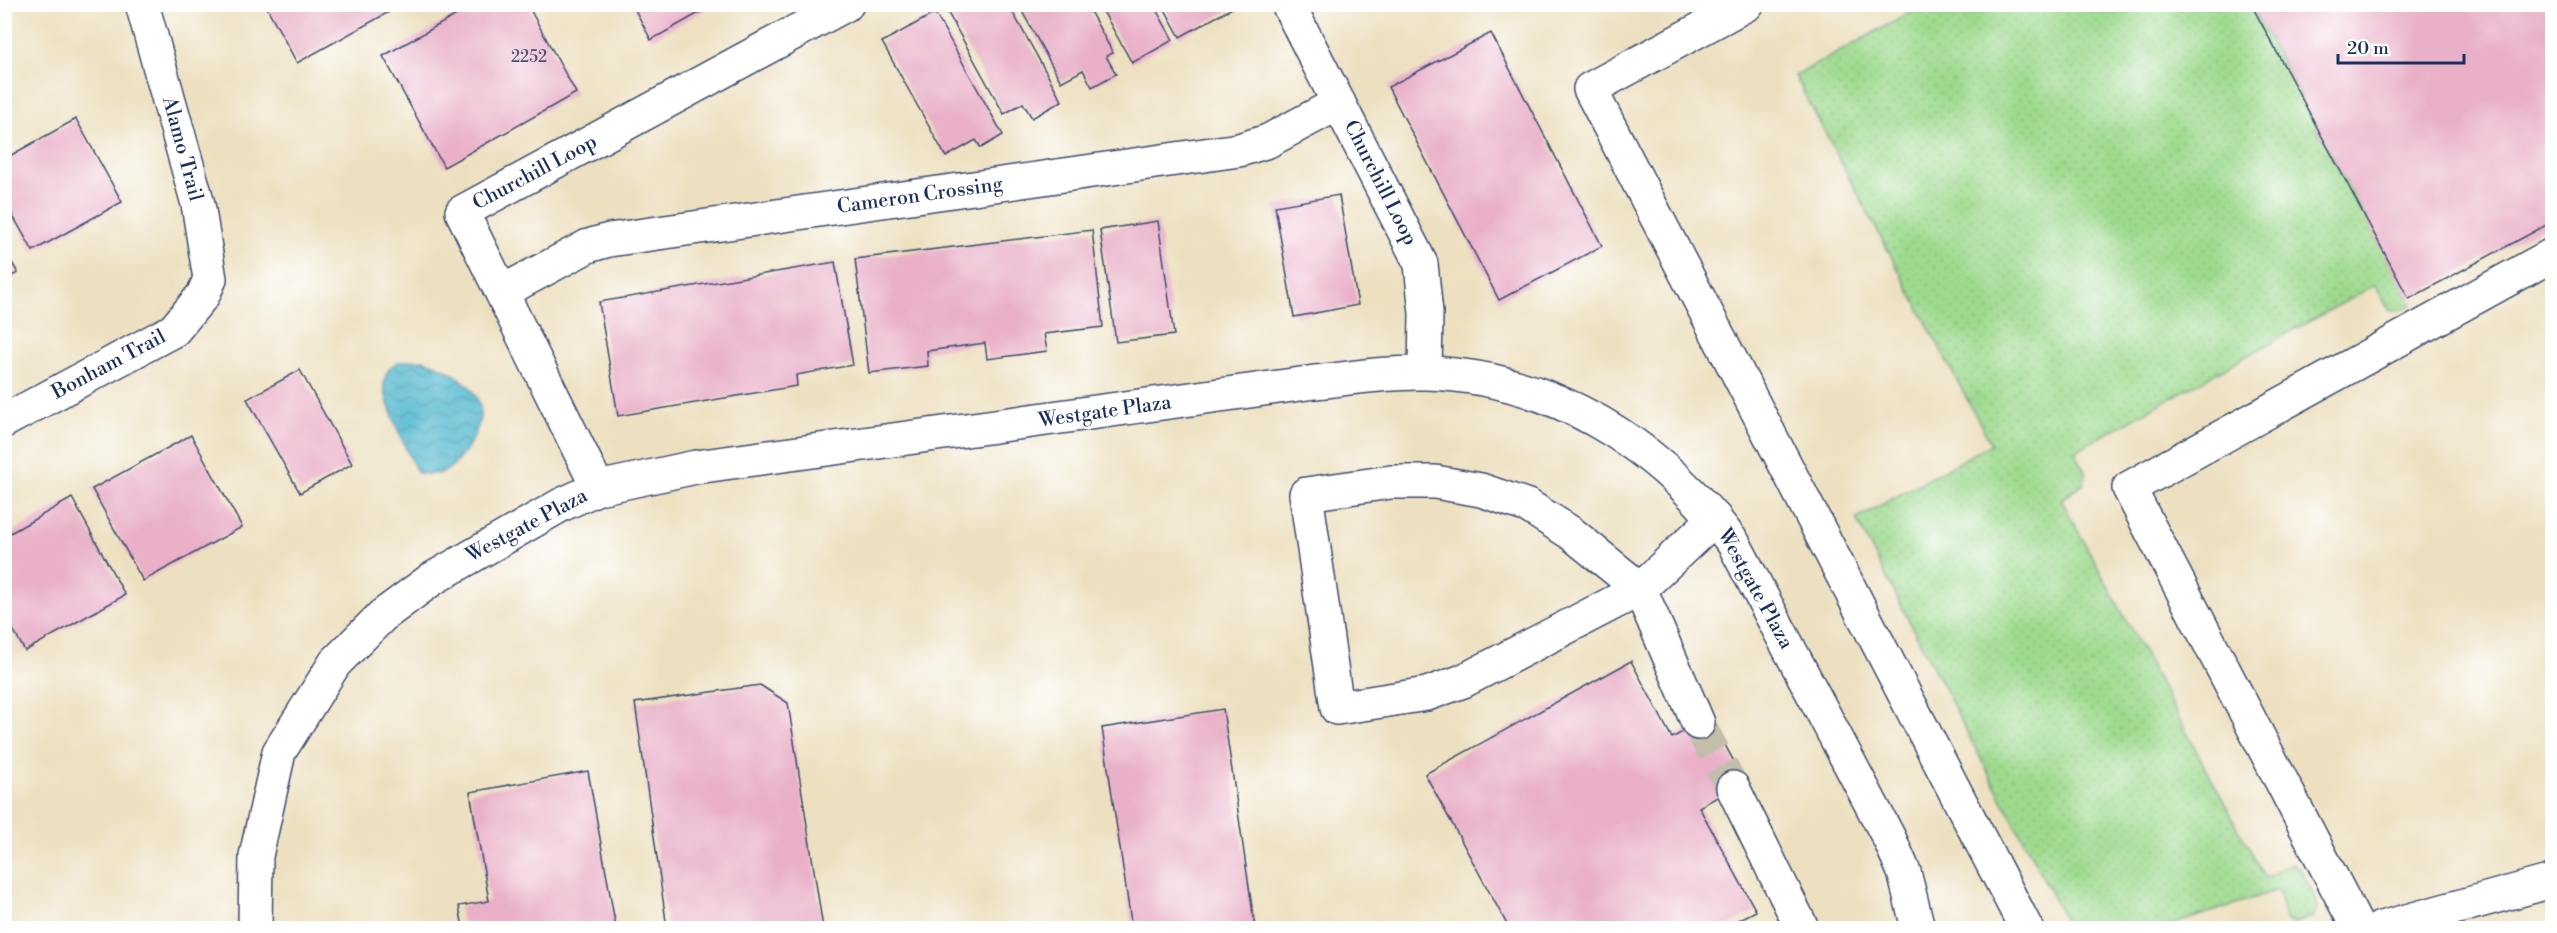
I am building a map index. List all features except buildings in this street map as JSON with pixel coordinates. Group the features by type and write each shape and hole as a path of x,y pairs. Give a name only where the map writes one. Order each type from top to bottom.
{"street":[{"name":"Alamo Trail","path":"142,4 198,204 210,279 202,295"},
{"name":"Churchill Loop","path":"598,488 462,212 848,4"},
{"name":"Churchill Loop","path":"1288,4 1421,264 1426,313 1425,373"},
{"path":"1747,4 1590,89 2026,928"},
{"name":"Cameron Crossing","path":"502,292 588,246 609,240 1239,150 1268,141 1339,103"},
{"path":"2358,928 2129,488 2553,255"},
{"name":"Bonham Trail","path":"4,421 174,330 202,295"},
{"name":"Westgate Plaza","path":"255,928 256,856 279,752 335,663 382,616 432,579 561,505 598,488 719,464 1315,382 1425,373 1473,378 1514,386 1571,407 1616,431 1663,466 1715,518 1734,544 1890,840 1904,872 1918,928"},
{"path":"1698,723 1640,589 1571,533 1528,506 1481,490 1435,482 1391,482 1306,494 1337,708 1427,694 1463,681 1640,589 1715,518"},
{"path":"1733,789 1802,928"},
{"path":"2381,928 2553,881"}],"green space":[{"path":"1926,4 2251,5 2412,304 2392,311 2375,285 2075,451 2085,472 2084,484 2061,499 2265,878 2292,863 2300,868 2317,901 2318,910 2313,917 2292,924 2285,919 2278,890 2162,928 2069,928 1856,519 1991,444 1795,76"}],"water":[{"path":"423,360 447,370 468,385 474,392 480,408 477,429 460,458 442,473 435,474 418,473 392,415 384,384 387,373 394,364"}],"tunnel":[{"path":"1698,723 1733,788"}]}
